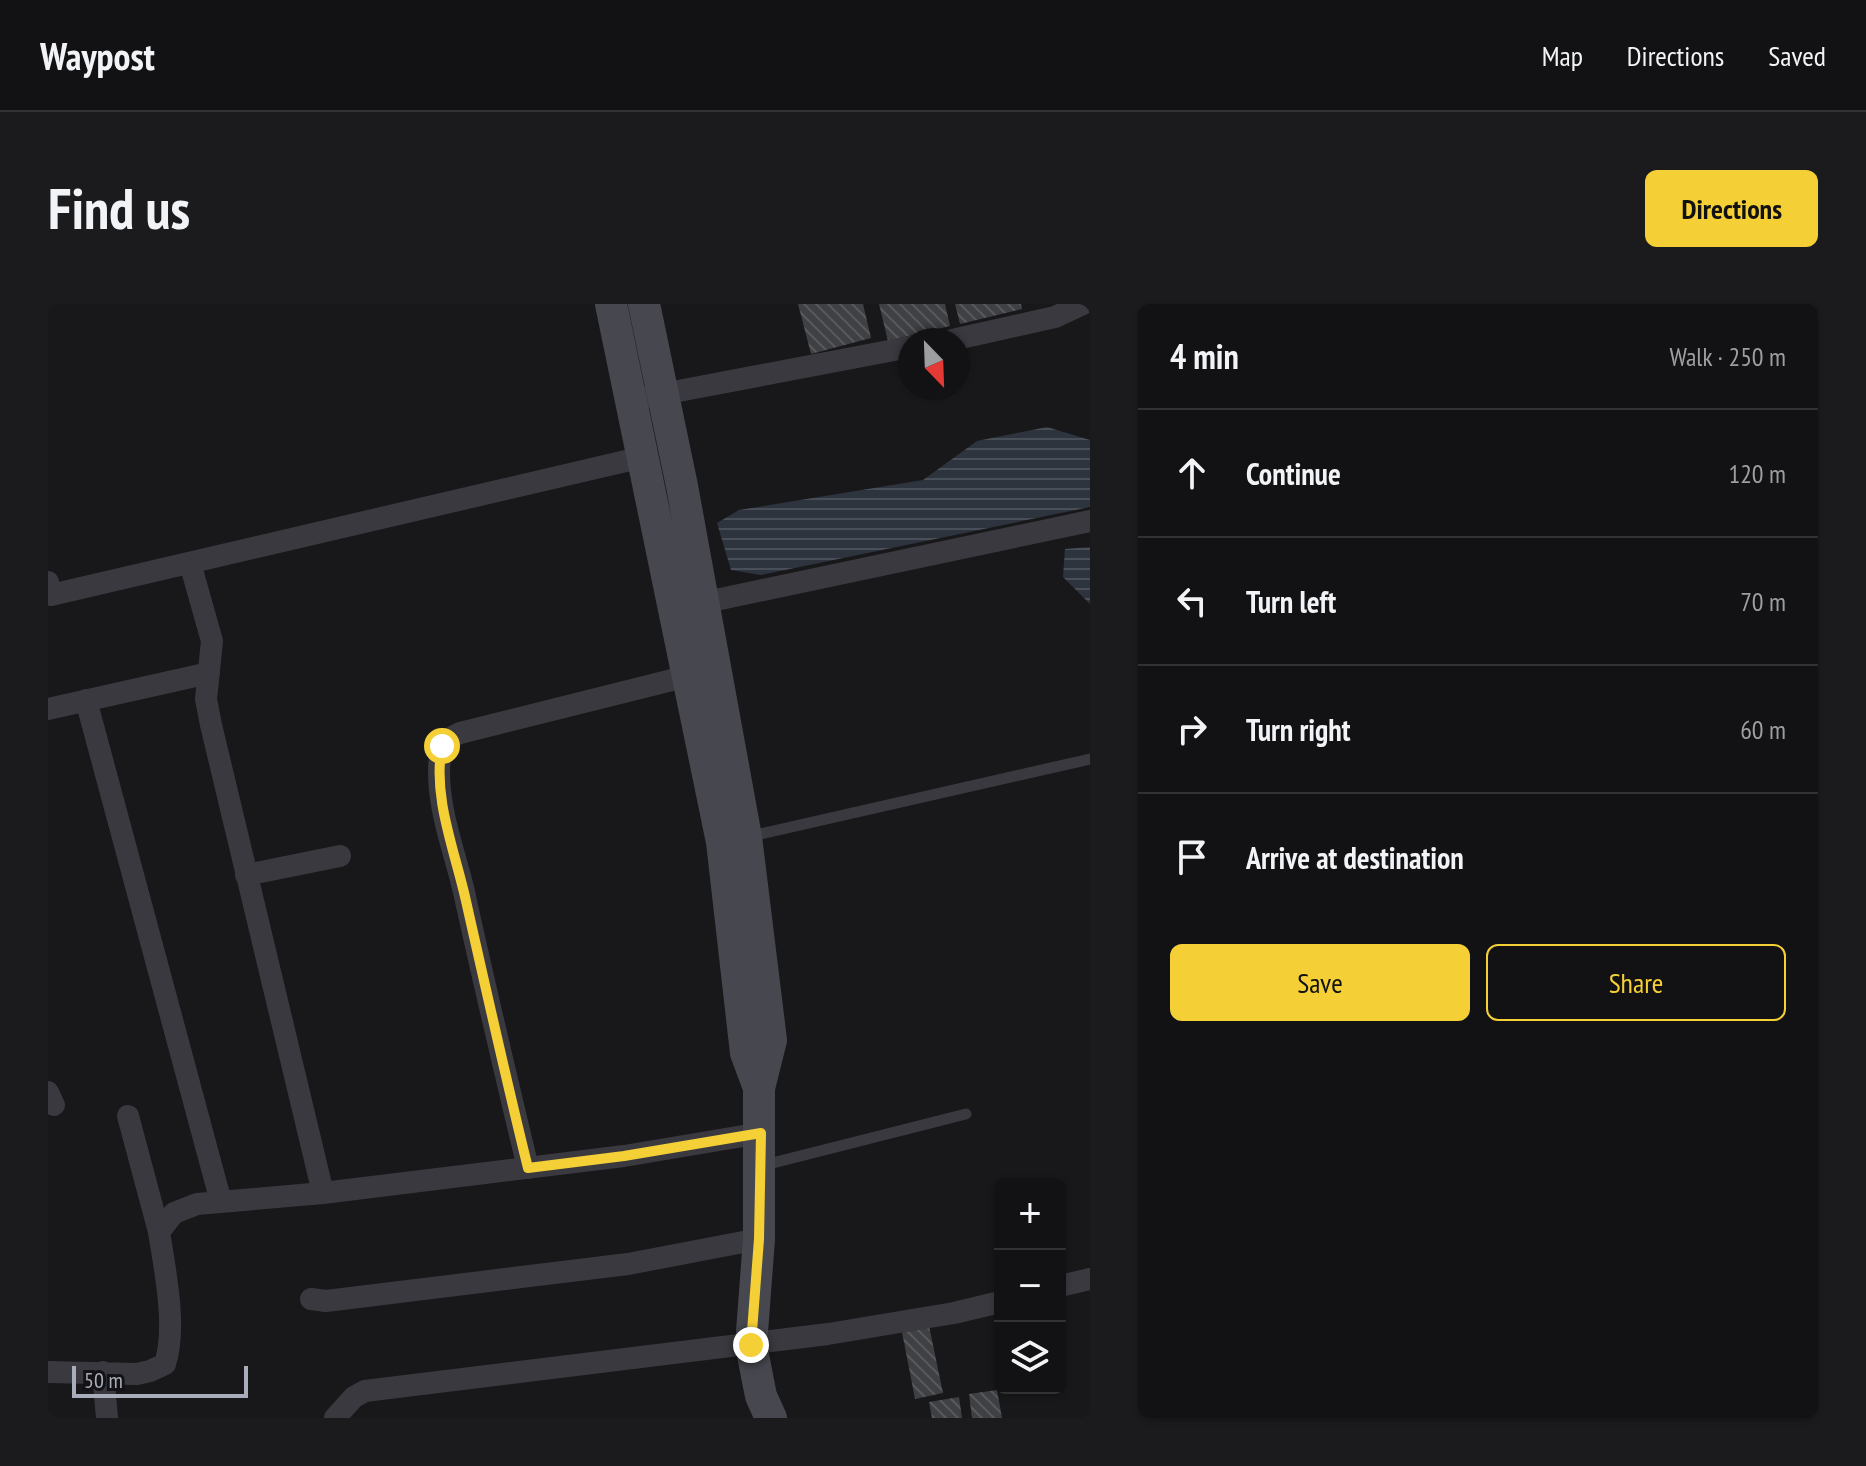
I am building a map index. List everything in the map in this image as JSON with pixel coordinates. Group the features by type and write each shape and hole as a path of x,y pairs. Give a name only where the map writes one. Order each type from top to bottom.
{"main road":[{"path":"611,304 643,457 688,606 746,837 771,1040 759,1088 759,1239 751,1345 761,1411"},
{"path":"644,304 663,394 688,606 688,676 722,842 746,1053 759,1088"}],"street":[{"path":"970,336 1055,317 1083,304"},
{"path":"631,400 898,349"},
{"path":"48,582 51,595 643,457"},
{"path":"688,606 1090,521"},
{"path":"190,563 210,631 206,699 323,1193"},
{"path":"48,709 209,673"},
{"path":"528,1168 490,1015 455,850 442,808 439,772 442,746 450,737 460,733 688,676"},
{"path":"86,700 221,1202"},
{"path":"246,875 340,856"},
{"path":"48,1372 137,1374 165,1364 169,1350 167,1280 159,1232 128,1116"},
{"path":"159,1232 174,1213 197,1204 323,1193 624,1156 761,1133"},
{"path":"311,1299 326,1301 525,1278 628,1264 759,1239"},
{"path":"1066,1285 1090,1279"},
{"path":"335,1418 354,1397 365,1391 751,1345 854,1330 994,1303"},
{"path":"103,1372 107,1418"}],"lane":[{"path":"746,837 1090,759"},
{"path":"759,1166 966,1114"}],"shaded area":[{"path":"1047,427 1090,440 1090,507 761,575 731,570 717,523 739,510 923,480 977,441"},
{"path":"1090,547 1090,604 1063,577 1065,549"}],"building":[{"path":"798,304 863,304 871,338 811,354"},
{"path":"879,304 945,304 950,326 898,328 898,339 888,341"},
{"path":"955,304 1021,304 1022,309 960,324"},
{"path":"929,1326 943,1393 915,1399 902,1332"},
{"path":"994,1390 994,1394 998,1394 1002,1418 972,1418 969,1394"},
{"path":"959,1397 962,1418 932,1418 929,1402"}],"route":[{"path":"442,746 439,772 442,808 455,850 490,1015 528,1168 761,1133 759,1239 751,1345"}]}
